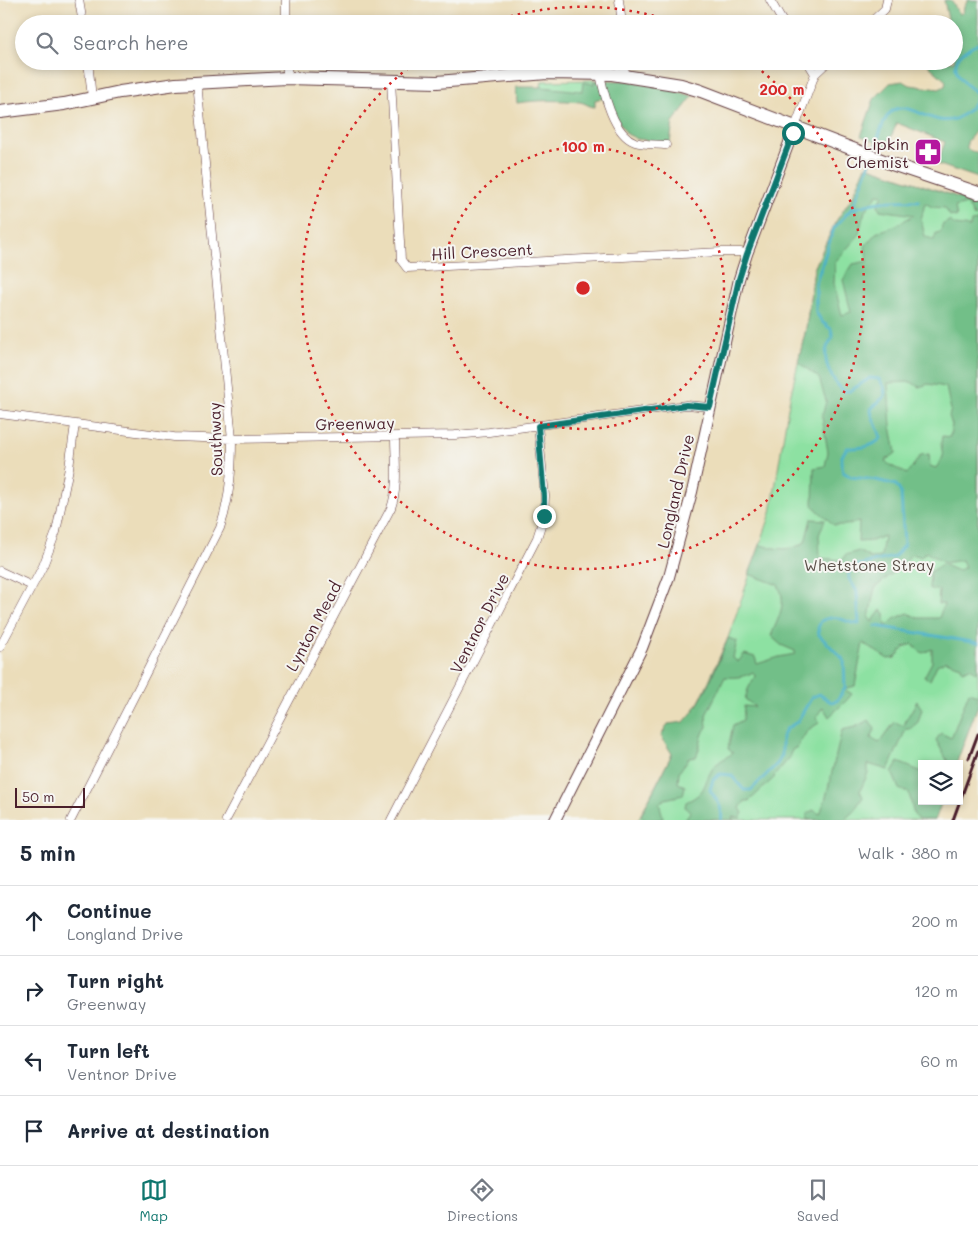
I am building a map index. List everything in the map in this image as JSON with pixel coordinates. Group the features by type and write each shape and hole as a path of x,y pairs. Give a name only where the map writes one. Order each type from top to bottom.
{"main road":[{"path":"0,112 64,104 147,88 197,82 287,78 437,82 547,73 625,75 688,87 864,154 978,193"}],"street":[{"path":"79,0 82,15"},
{"path":"286,0 286,15"},
{"path":"619,0 621,15"},
{"path":"770,0 779,15"},
{"path":"879,15 885,9 887,0"},
{"path":"89,70 92,98"},
{"path":"287,70 287,78"},
{"path":"625,70 625,75"},
{"path":"813,70 815,74"},
{"path":"795,127 815,74 819,70"},
{"path":"600,74 611,113 624,137 636,142 666,145"},
{"name":"Hill Crescent","path":"391,81 401,260 407,268 726,252 747,254"},
{"name":"Southway","path":"71,820 220,528 226,512 232,473 232,439 197,82"},
{"name":"Longland Drive","path":"555,820 624,685 653,621 678,547 739,279 795,127"},
{"name":"Greenway","path":"0,414 174,438 232,439 455,435 538,426 686,405 710,407"},
{"path":"0,647 42,566 56,532 69,468 75,424"},
{"name":"Ventnor Drive","path":"392,820 538,538 544,516 538,426"},
{"name":"Lynton Mead","path":"226,820 391,508 396,482 395,437"},
{"path":"0,572 32,586"}],"green space":[{"path":"944,0 951,0 959,14 963,13 968,0 978,0 978,128 967,142 967,149 978,154 978,178 937,164 945,142 897,123 887,146 861,136 874,99 890,83 903,81 910,85 939,89 945,86 946,81 934,70 963,70 963,15 947,15"},
{"path":"594,80 594,84 582,92 541,87 542,81"},
{"path":"594,80 630,81 693,96 673,122 670,143 637,139 627,134 602,98 595,100 595,107 580,102 564,101 517,103 516,87 541,87 582,91 583,82 594,84"},
{"name":"Whetstone Stray","path":"866,166 978,204 978,705 957,760 918,760 918,805 941,805 935,820 638,820 703,694 728,638 771,513 789,402 806,329 814,269 835,223 853,196"},
{"name":"Whetstone Stray","path":"866,166 978,204 978,214 974,217 967,204 955,207 957,217 950,216 945,208 932,207 925,203 921,220 925,236 934,240 936,233 941,232 942,225 949,221 955,225 970,227 971,222 978,221 978,673 970,668 962,671 961,666 946,661 937,665 930,680 924,677 932,662 932,649 923,653 913,644 905,647 895,658 888,659 863,643 855,686 844,689 852,694 829,717 823,707 817,716 819,723 808,730 775,777 749,801 745,801 740,808 743,813 740,818 733,817 732,819 735,820 684,820 691,811 685,807 686,802 698,795 704,788 715,766 733,753 728,749 733,725 743,720 744,706 755,707 745,699 755,676 753,672 740,677 725,677 706,715 707,727 696,757 689,758 679,772 678,783 685,786 683,795 665,799 659,803 663,817 659,820 646,820 641,815 672,754 661,736 668,724 684,722 692,713 710,682 728,638 737,641 733,658 738,662 744,654 755,657 757,664 795,654 795,651 781,645 771,636 782,604 778,585 749,574 760,545 783,549 794,547 805,542 811,519 825,520 819,535 820,558 843,560 845,555 859,551 870,558 881,557 884,536 872,541 858,542 859,522 834,525 813,506 814,468 825,466 828,452 822,417 826,401 819,378 798,362 806,329 814,269 835,223 853,196","holes":["878,194 883,195 878,205 880,210 914,215 876,233 865,246 868,261 853,264 843,280 851,312 842,315 834,284 835,262 858,236 865,211","911,382 919,387 928,384 946,387 951,410 949,416 952,425 950,437 942,436 943,457 936,468 930,466 929,454 921,455 907,474 885,461 896,453 891,426 888,383","926,552 944,563 962,560 965,567 958,571 942,564 930,572 929,589 939,590 938,604 944,604 939,618 918,618 908,613 894,619 886,627 885,613 881,610 872,622 869,618 876,587 912,554 921,557"]},
{"path":"969,692 978,695 978,705 957,760 947,760 936,740 941,733 951,738"},
{"path":"917,701 922,709 918,722 910,729 906,729 888,770 868,764 868,773 860,791 863,797 853,812 844,820 807,820 807,814 813,810 820,814 842,730 855,727 869,720 875,729 871,738 879,743 895,722 904,726"},
{"path":"898,762 918,770 918,805 941,805 935,820 919,820 914,815 909,793 899,789 892,772"}],"waterway":[{"path":"963,52 978,43"},
{"path":"873,154 885,121 891,112 899,108 907,108 945,121 956,119 970,108 978,96 959,76 956,70"},
{"path":"721,820 720,808 710,790 713,780 720,774 731,775 744,790 751,790 777,764 782,755 782,737 786,729 797,722 812,697 819,694 831,702 837,701 845,688 844,660 819,635 818,628 821,621 832,618 859,624 857,591 849,579 849,571 855,566 894,557 904,545 901,493 896,485 851,477 843,472 841,465 843,454 847,448 870,446 881,438 872,417 871,409 885,396 884,387 879,379 870,378 850,391 844,391 840,387 832,377 826,359 827,347 833,337 831,329 822,322 816,312 816,283 834,228 853,207 871,160"},
{"path":"852,210 868,204 885,201 919,201"},
{"path":"876,626 978,643"}],"railway":[{"path":"969,758 978,734"},
{"path":"953,820 978,751"}],"place":[{"name":"Lipkin Chemist","path":"928,152"}],"route":[{"path":"544,516 541,447 538,426 686,405 710,407 739,279 793,133"}]}
